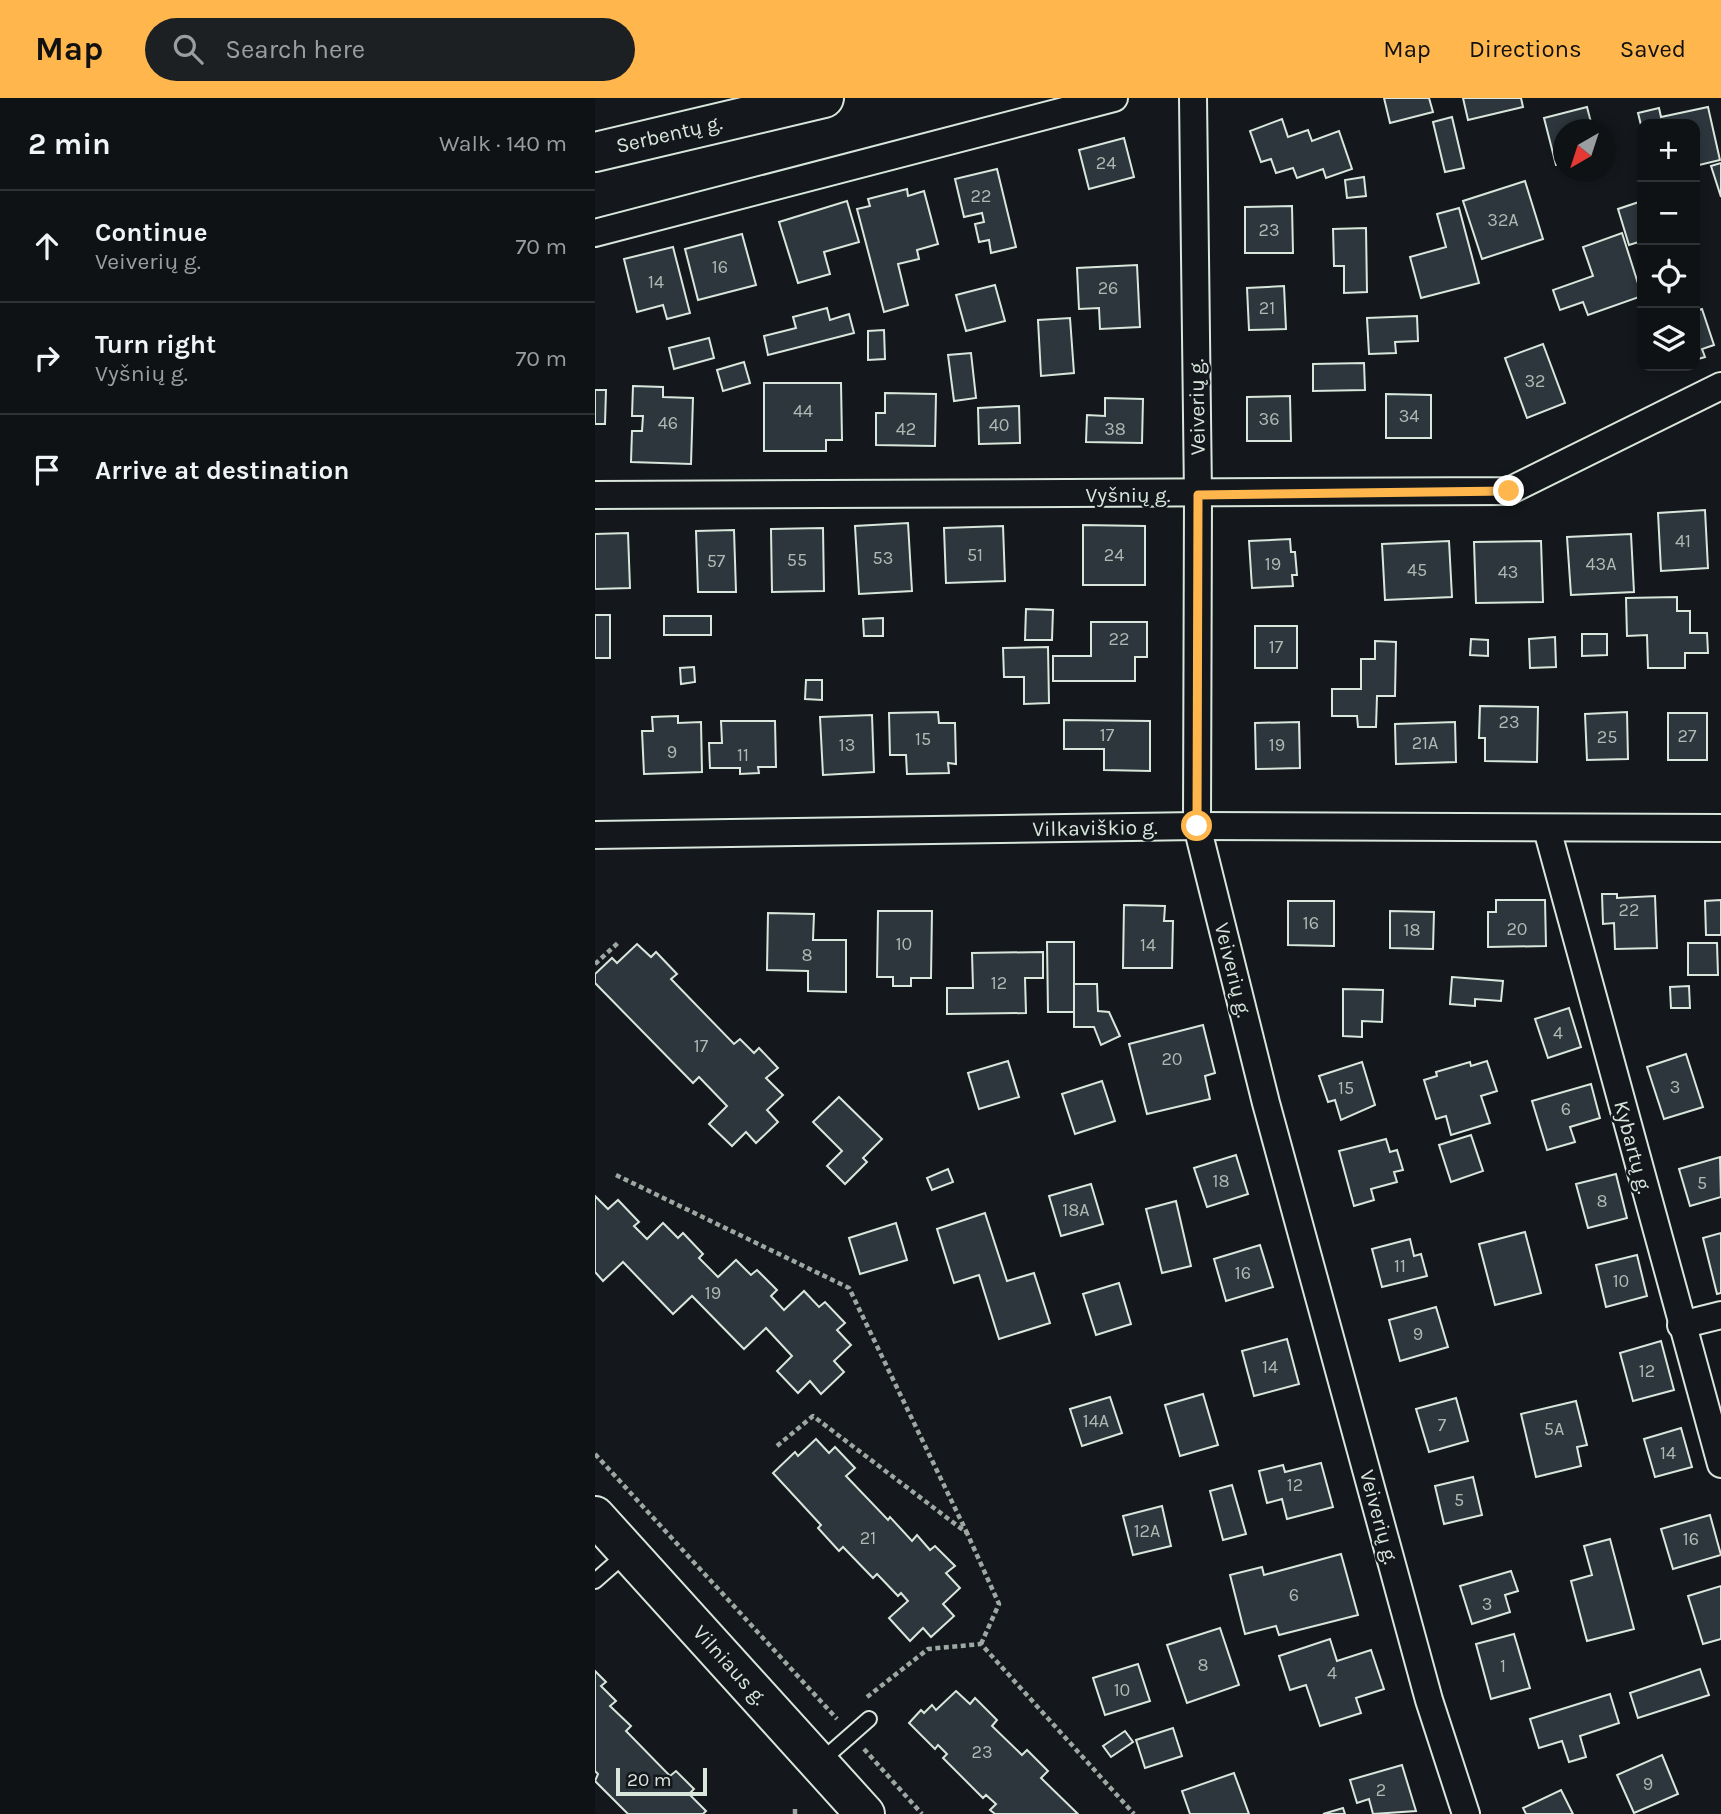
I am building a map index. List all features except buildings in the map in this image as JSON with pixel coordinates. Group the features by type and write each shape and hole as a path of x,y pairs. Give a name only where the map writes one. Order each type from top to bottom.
{"main road":[{"name":"Serbentų g.","path":"595,152 824,98"},
{"name":"Vilniaus g.","path":"595,1516 865,1814"}],"street":[{"path":"595,233 1114,98"},
{"name":"Veiverių g.","path":"1193,98 1198,495 1197,826 1277,1144 1429,1700 1466,1814"},
{"name":"Vyšnių g.","path":"595,495 1198,495 1509,491 1721,386"},
{"name":"Vilkaviškio g.","path":"595,835 1197,826 1721,828"},
{"name":"Kybartų g.","path":"1547,829 1721,1464"},
{"path":"1681,1325 1721,1315"}],"lane":[{"path":"595,1581 629,1552"},
{"path":"819,1763 869,1719"}],"path":[{"path":"595,964 620,941"},
{"path":"616,1175 849,1288 999,1604 981,1644"},
{"path":"777,1446 813,1416 967,1533"},
{"path":"595,1454 922,1814"},
{"path":"856,1706 928,1649 981,1644"},
{"path":"981,1644 1134,1814"}],"route":[{"path":"1197,826 1198,495 1509,491"}]}
